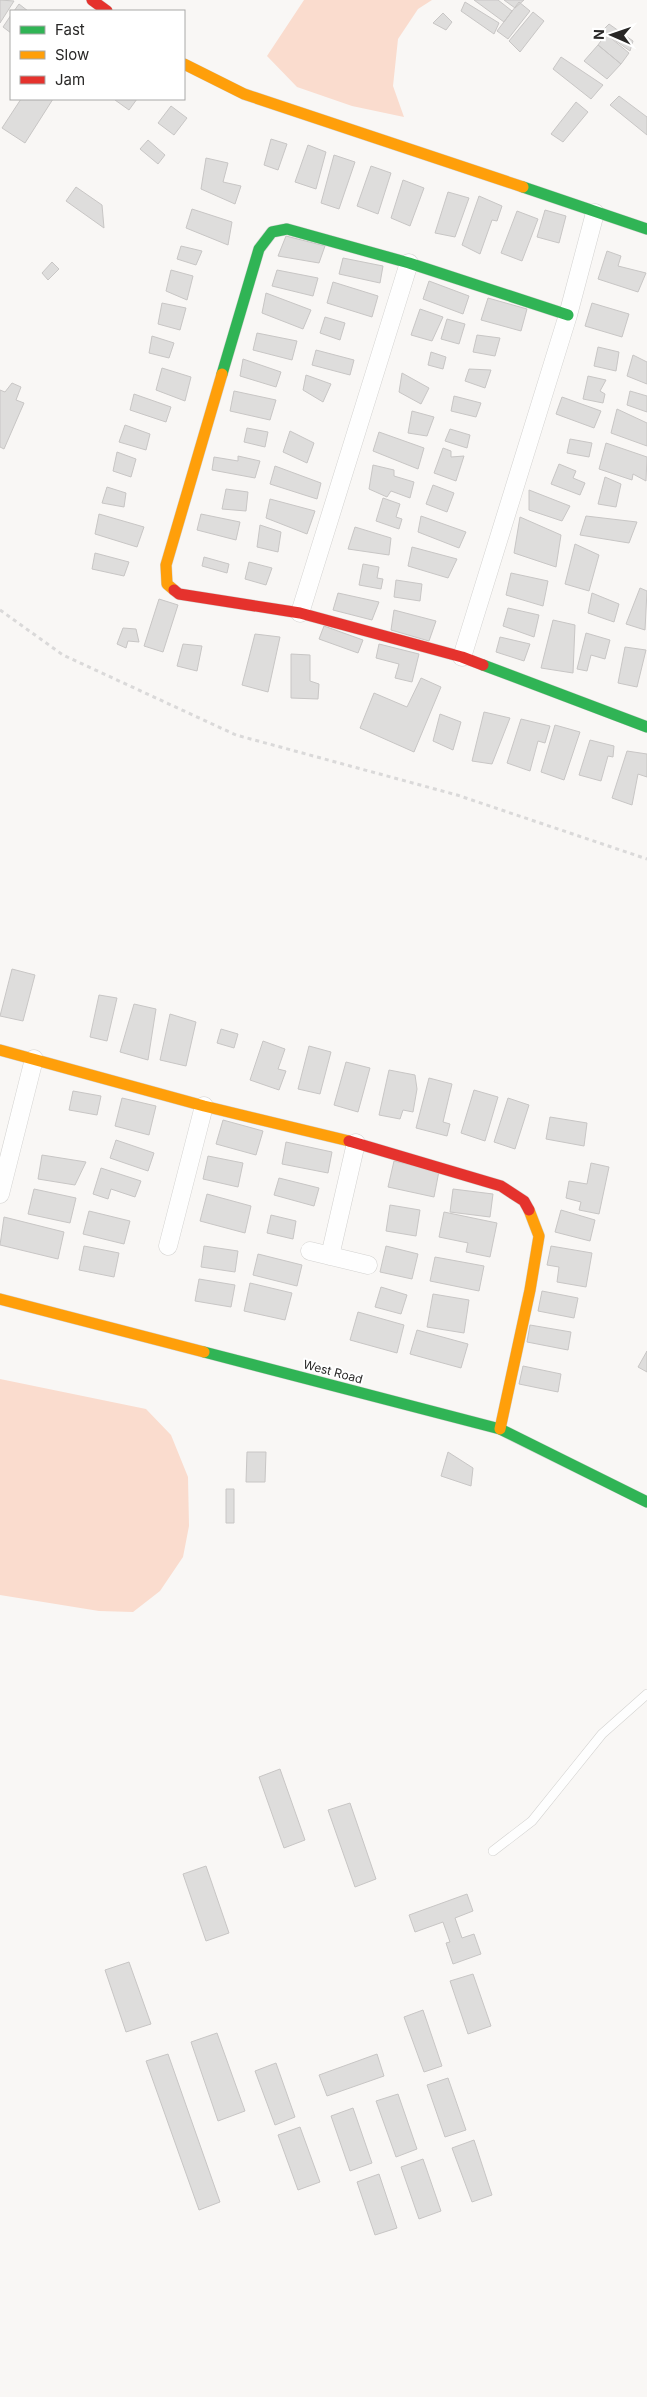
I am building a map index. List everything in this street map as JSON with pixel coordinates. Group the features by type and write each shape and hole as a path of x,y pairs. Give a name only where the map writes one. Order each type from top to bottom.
{"street":[{"path":"92,0 106,10"},
{"path":"185,64 244,94 647,229"},
{"path":"462,657 568,315 595,213"},
{"path":"568,315 409,263 287,229 272,232 259,249 169,556 166,572 167,584 179,594 300,612 462,657 647,727"},
{"path":"300,612 409,263"},
{"path":"0,1050 204,1106 356,1143 501,1186 524,1201 534,1219 539,1236 530,1290 500,1429"},
{"path":"0,1194 34,1059"},
{"path":"168,1246 204,1106"},
{"path":"330,1256 356,1143"},
{"path":"310,1251 368,1265"},
{"name":"West Road","path":"0,1299 500,1429 647,1502"}],"lane":[{"path":"493,1851 532,1821 602,1734 647,1694"}],"path":[{"path":"0,610 63,655 236,735 457,795 647,859"}],"shaded area":[{"path":"304,0 432,0 418,9 398,39 393,86 404,117 352,106 297,87 267,56"},
{"path":"0,1379 146,1409 171,1435 188,1477 189,1526 183,1557 160,1591 133,1612 99,1611 0,1595"}],"building":[{"path":"0,0 14,1 0,23"},
{"path":"474,0 498,0 512,11 504,22"},
{"path":"504,0 524,0 515,8"},
{"path":"465,2 499,23 494,34 461,11"},
{"path":"519,2 530,11 508,39 497,31"},
{"path":"19,4 27,10 15,10"},
{"path":"533,12 544,21 520,52 509,41"},
{"path":"443,13 452,22 446,30 433,23"},
{"path":"10,16 10,32 3,27"},
{"path":"609,24 633,41 630,51 602,31"},
{"path":"606,34 629,53 621,64 598,45"},
{"path":"598,45 621,64 607,79 584,61"},
{"path":"561,57 603,85 591,99 553,69"},
{"path":"619,96 647,117 647,135 610,105"},
{"path":"20,100 52,100 25,143 2,128"},
{"path":"115,100 136,100 129,110"},
{"path":"576,102 588,112 563,142 551,134"},
{"path":"171,106 187,118 174,135 158,123"},
{"path":"271,139 287,144 278,170 264,165"},
{"path":"148,140 165,155 158,164 140,149"},
{"path":"308,145 326,152 316,189 295,182"},
{"path":"334,155 355,162 339,209 321,203"},
{"path":"206,158 228,163 223,182 241,186 235,204 201,189"},
{"path":"371,166 391,173 378,214 357,206"},
{"path":"403,180 424,188 410,226 391,218"},
{"path":"76,187 102,205 104,228 66,201"},
{"path":"448,192 469,198 455,237 435,233"},
{"path":"479,196 502,206 497,221 492,220 480,254 462,245"},
{"path":"192,209 232,222 228,245 186,228"},
{"path":"545,210 566,216 559,243 537,237"},
{"path":"517,211 538,219 522,261 501,253"},
{"path":"286,236 325,246 319,263 278,256"},
{"path":"181,246 202,251 196,265 177,259"},
{"path":"607,251 621,256 618,266 646,273 638,292 598,279"},
{"path":"343,258 383,266 380,283 339,274"},
{"path":"52,262 59,269 48,280 42,273"},
{"path":"171,270 193,276 187,300 166,291"},
{"path":"277,270 318,278 313,296 272,286"},
{"path":"429,281 469,296 463,314 423,299"},
{"path":"333,282 378,296 372,317 327,303"},
{"path":"266,293 311,310 303,329 262,313"},
{"path":"488,298 527,309 521,331 481,320"},
{"path":"162,303 186,308 180,330 158,324"},
{"path":"592,303 629,314 622,337 585,326"},
{"path":"420,309 443,317 432,341 411,335"},
{"path":"325,317 345,323 340,340 320,333"},
{"path":"447,319 465,324 459,344 441,339"},
{"path":"257,333 297,341 292,360 253,350"},
{"path":"477,335 500,338 495,356 473,352"},
{"path":"152,336 174,343 169,358 149,353"},
{"path":"598,347 619,352 616,371 594,366"},
{"path":"316,350 354,360 350,375 312,365"},
{"path":"431,352 446,357 443,369 428,365"},
{"path":"633,355 647,362 647,384 627,376"},
{"path":"243,359 281,372 276,387 240,376"},
{"path":"162,368 191,377 185,401 156,390"},
{"path":"469,369 491,370 485,388 465,381"},
{"path":"402,373 429,388 421,404 399,392"},
{"path":"306,375 331,384 323,402 303,390"},
{"path":"588,376 606,380 600,391 605,394 603,403 583,399"},
{"path":"12,383 21,387 16,400 24,403 4,449 0,447 0,390 5,392"},
{"path":"234,391 276,400 270,420 230,411"},
{"path":"630,391 647,396 647,412 627,405"},
{"path":"134,394 171,407 166,422 130,410"},
{"path":"454,396 481,403 476,417 451,411"},
{"path":"562,397 601,411 594,428 556,414"},
{"path":"617,409 647,423 647,446 611,433"},
{"path":"412,411 434,417 427,436 408,433"},
{"path":"125,425 150,434 146,450 119,442"},
{"path":"247,428 268,432 265,447 244,442"},
{"path":"450,429 470,435 467,448 445,441"},
{"path":"290,431 314,443 307,463 283,452"},
{"path":"379,432 424,448 418,469 373,451"},
{"path":"570,439 592,443 589,457 567,453"},
{"path":"606,443 647,457 646,481 633,474 632,480 599,469"},
{"path":"443,448 451,451 451,457 464,456 456,481 434,473"},
{"path":"117,452 136,459 131,477 113,471"},
{"path":"238,456 260,461 255,478 212,470 214,457 238,461"},
{"path":"559,464 576,471 573,478 585,483 580,495 551,484"},
{"path":"373,465 394,470 394,476 414,482 410,498 391,491 387,497 369,489"},
{"path":"275,466 321,483 317,499 270,484"},
{"path":"605,477 621,484 616,507 598,504"},
{"path":"433,485 454,493 447,512 426,504"},
{"path":"107,487 126,493 124,507 102,503"},
{"path":"226,489 248,492 246,511 222,509"},
{"path":"529,490 570,506 562,521 529,510"},
{"path":"383,498 400,504 396,517 402,519 399,529 376,521"},
{"path":"270,499 315,511 307,534 266,518"},
{"path":"99,514 144,527 137,547 95,534"},
{"path":"201,514 240,522 236,540 197,530"},
{"path":"421,516 466,532 459,548 418,532"},
{"path":"586,516 637,522 629,543 580,535"},
{"path":"520,517 561,535 556,567 514,553"},
{"path":"260,525 281,532 278,552 257,547"},
{"path":"355,527 391,538 389,555 348,549"},
{"path":"575,544 599,555 589,591 565,584"},
{"path":"412,547 457,559 448,578 408,566"},
{"path":"95,553 129,562 124,576 92,569"},
{"path":"204,557 229,564 227,573 202,566"},
{"path":"249,562 272,568 266,585 245,579"},
{"path":"363,564 379,567 377,578 383,579 381,589 359,585"},
{"path":"511,573 548,581 543,606 506,595"},
{"path":"396,580 422,584 420,601 394,597"},
{"path":"640,588 647,591 645,630 626,624"},
{"path":"338,593 379,602 372,620 333,610"},
{"path":"592,593 619,604 614,622 588,613"},
{"path":"159,599 178,605 163,652 144,646"},
{"path":"508,608 539,615 534,637 503,626"},
{"path":"394,610 436,621 429,641 391,630"},
{"path":"553,620 575,625 573,673 541,668"},
{"path":"324,626 363,640 358,653 319,639"},
{"path":"123,628 136,629 139,642 128,641 126,648 117,644"},
{"path":"586,633 610,640 605,659 591,655 587,671 577,669"},
{"path":"255,634 280,637 268,692 242,685"},
{"path":"500,637 530,644 524,661 496,652"},
{"path":"183,644 202,646 197,671 177,666"},
{"path":"379,644 419,654 412,682 395,678 399,664 376,658"},
{"path":"625,647 646,650 637,687 618,683"},
{"path":"291,654 310,655 310,681 319,684 318,699 291,698"},
{"path":"421,678 441,687 414,752 360,728 374,693 407,707"},
{"path":"484,712 510,718 492,764 472,761"},
{"path":"440,714 461,722 453,750 433,741"},
{"path":"521,719 550,726 545,743 538,741 530,771 507,763"},
{"path":"555,725 580,732 564,780 541,772"},
{"path":"590,740 614,746 613,757 608,756 601,781 579,775"},
{"path":"627,751 647,754 647,777 638,774 632,805 612,798"},
{"path":"12,969 35,975 23,1021 0,1016"},
{"path":"99,995 117,998 107,1041 90,1037"},
{"path":"134,1004 156,1009 148,1060 120,1052"},
{"path":"170,1014 196,1022 186,1066 160,1060"},
{"path":"221,1029 238,1034 234,1048 217,1043"},
{"path":"263,1041 285,1049 278,1069 286,1071 279,1090 250,1080"},
{"path":"309,1046 331,1052 320,1094 298,1089"},
{"path":"346,1062 370,1068 358,1112 334,1105"},
{"path":"389,1070 415,1075 417,1089 413,1112 403,1110 400,1119 379,1115"},
{"path":"429,1078 452,1084 443,1122 450,1124 447,1136 416,1128"},
{"path":"474,1090 498,1097 485,1141 461,1133"},
{"path":"73,1091 101,1096 97,1115 69,1110"},
{"path":"122,1098 156,1106 149,1135 115,1126"},
{"path":"508,1098 529,1105 515,1149 494,1142"},
{"path":"550,1117 587,1123 584,1146 546,1139"},
{"path":"223,1120 263,1131 256,1155 216,1144"},
{"path":"116,1140 154,1153 148,1171 110,1158"},
{"path":"286,1142 332,1152 328,1173 282,1164"},
{"path":"42,1155 86,1162 75,1185 38,1179"},
{"path":"208,1156 243,1163 238,1187 203,1179"},
{"path":"394,1161 439,1171 434,1197 388,1187"},
{"path":"591,1163 609,1167 599,1214 579,1210 581,1202 566,1198 569,1181 587,1184"},
{"path":"101,1168 141,1181 135,1197 111,1189 108,1199 93,1194"},
{"path":"279,1178 319,1188 314,1206 274,1195"},
{"path":"34,1189 76,1198 70,1223 28,1214"},
{"path":"453,1189 493,1194 490,1217 450,1212"},
{"path":"207,1194 251,1206 245,1233 200,1221"},
{"path":"390,1205 420,1210 416,1236 386,1231"},
{"path":"561,1210 595,1220 590,1241 555,1232"},
{"path":"89,1211 130,1221 124,1244 83,1234"},
{"path":"444,1212 497,1223 490,1257 466,1252 468,1243 439,1237"},
{"path":"271,1215 296,1221 293,1239 267,1233"},
{"path":"4,1217 64,1232 58,1259 0,1245"},
{"path":"84,1246 119,1253 114,1277 79,1270"},
{"path":"204,1246 238,1251 235,1272 201,1267"},
{"path":"386,1246 418,1254 412,1279 380,1272"},
{"path":"551,1246 592,1253 586,1287 557,1282 559,1267 547,1265"},
{"path":"258,1254 302,1265 297,1286 253,1275"},
{"path":"435,1257 484,1266 479,1291 430,1281"},
{"path":"199,1279 235,1285 231,1307 195,1301"},
{"path":"250,1283 292,1293 285,1320 244,1311"},
{"path":"381,1287 407,1295 401,1314 375,1307"},
{"path":"542,1291 578,1298 574,1318 538,1311"},
{"path":"433,1294 469,1300 464,1333 427,1327"},
{"path":"358,1312 404,1325 397,1353 350,1340"},
{"path":"530,1325 571,1332 568,1350 527,1342"},
{"path":"417,1330 468,1344 461,1368 410,1354"},
{"path":"647,1351 647,1372 638,1367"},
{"path":"523,1366 561,1374 558,1392 519,1384"},
{"path":"247,1452 266,1452 265,1482 246,1482"},
{"path":"448,1452 473,1468 471,1486 441,1476"},
{"path":"226,1489 234,1489 234,1523 226,1523"},
{"path":"280,1769 305,1840 284,1848 259,1777"},
{"path":"350,1803 376,1879 355,1887 328,1810"},
{"path":"206,1866 229,1933 206,1941 183,1874"},
{"path":"467,1894 473,1911 455,1918 462,1938 474,1934 481,1954 453,1964 446,1943 450,1942 443,1922 415,1932 409,1915"},
{"path":"129,1962 151,2024 126,2032 105,1970"},
{"path":"473,1974 491,2026 468,2034 450,1981"},
{"path":"423,2010 442,2066 424,2072 404,2017"},
{"path":"217,2033 245,2111 218,2121 191,2042"},
{"path":"168,2054 220,2202 199,2210 146,2061"},
{"path":"377,2054 384,2076 327,2096 319,2075"},
{"path":"276,2063 295,2117 275,2125 255,2071"},
{"path":"448,2078 466,2130 445,2137 427,2085"},
{"path":"398,2094 417,2149 396,2157 376,2101"},
{"path":"353,2108 372,2163 350,2171 331,2116"},
{"path":"300,2127 320,2182 298,2190 278,2135"},
{"path":"474,2140 492,2195 472,2202 452,2148"},
{"path":"423,2159 441,2211 419,2219 401,2167"},
{"path":"379,2174 397,2228 375,2235 357,2182"}],"traffic: fast":[{"path":"523,187 647,229"},
{"path":"222,374 259,249 272,232 287,229 409,263 568,315"},
{"path":"483,665 647,727"},
{"path":"204,1352 500,1429 647,1502"}],"traffic: slow":[{"path":"185,64 244,94 523,187"},
{"path":"174,590 167,584 166,565 222,374"},
{"path":"0,1050 204,1106 349,1141"},
{"path":"500,1429 530,1290 539,1236 529,1210"},
{"path":"0,1299 204,1352"}],"traffic: jam":[{"path":"92,0 106,10"},
{"path":"174,590 179,594 300,613 462,657 483,665"},
{"path":"349,1141 501,1186 524,1201 529,1210"}]}
